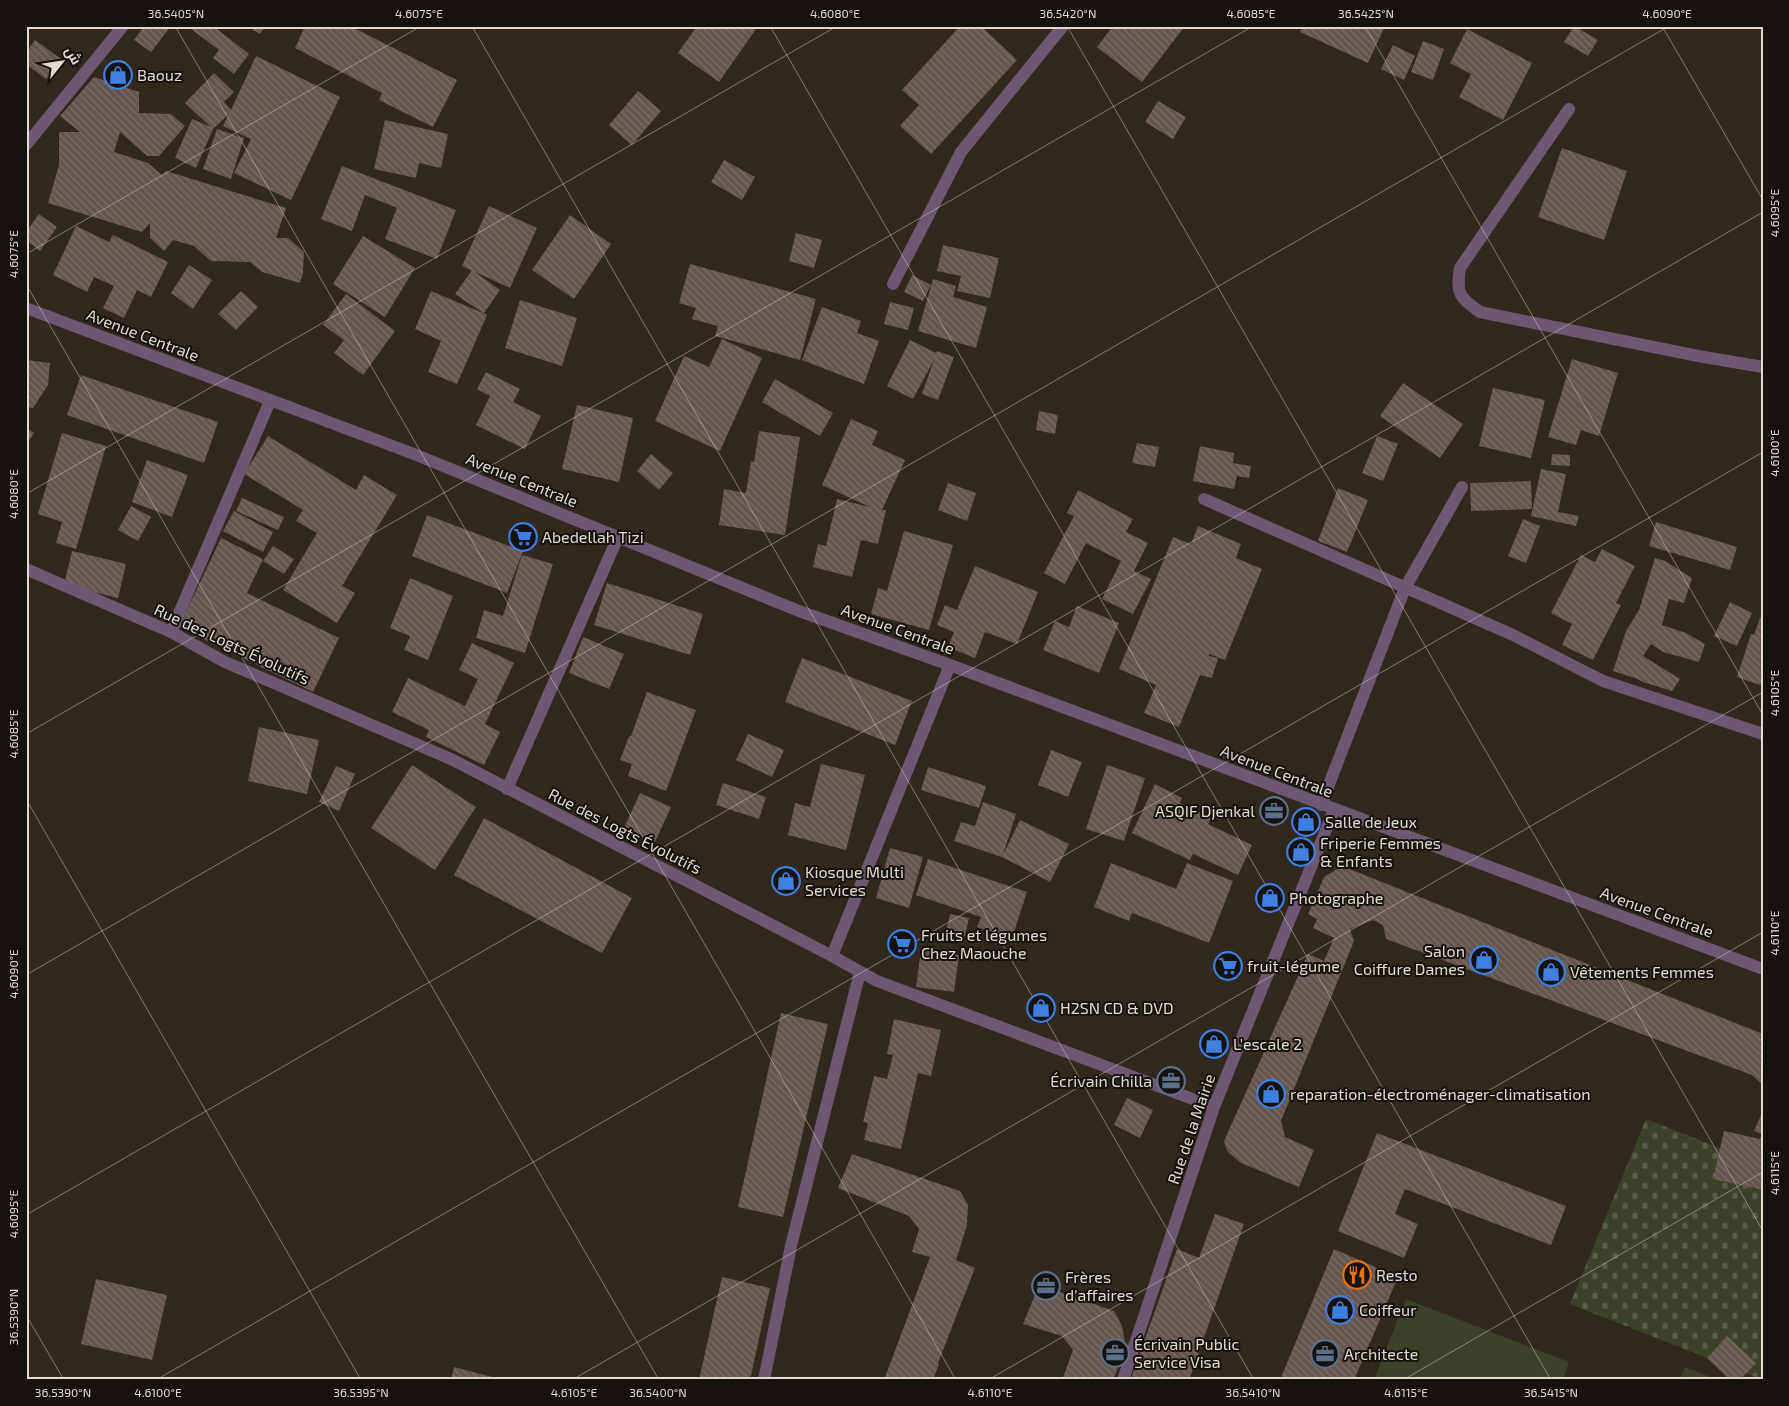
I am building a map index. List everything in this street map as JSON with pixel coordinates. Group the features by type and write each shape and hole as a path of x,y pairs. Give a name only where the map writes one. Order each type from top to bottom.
{"street":[{"path":"26,144 124,26"},
{"path":"893,284 961,152 1063,26"},
{"path":"1569,109 1460,268 1457,286 1465,301 1480,312 1698,356 1763,367"},
{"name":"Avenue Centrale","path":"26,308 414,454 799,611 950,665 1763,969"},
{"path":"171,632 270,400"},
{"path":"1321,805 1405,588 1462,487"},
{"path":"1204,499 1513,635 1603,681 1763,734"},
{"path":"507,789 618,537"},
{"name":"Rue des Logts Évolutifs","path":"26,569 171,632 226,662 451,759 832,956 878,982 1214,1107"},
{"path":"832,956 950,665"},
{"name":"Rue de la Mairie","path":"1123,1380 1214,1107 1334,810"},
{"path":"764,1380 791,1246 860,972"}],"green space":[{"path":"1646,1119 1763,1165 1763,1380 1570,1304"},
{"path":"1406,1299 1569,1362 1563,1380 1374,1380"},
{"path":"1685,1367 1718,1380 1680,1380"}],"building":[{"path":"144,26 171,26 151,52 134,40"},
{"path":"187,26 213,26 249,54 234,74 213,58 219,50"},
{"path":"247,26 265,26 260,34"},
{"path":"305,26 350,26 457,80 433,127 379,100 382,93 295,48"},
{"path":"697,26 758,26 719,82 678,53"},
{"path":"960,26 981,26 1017,60 931,154 900,126 919,105 902,90"},
{"path":"1113,26 1185,26 1142,82 1097,47"},
{"path":"1303,26 1385,26 1368,63 1300,32"},
{"path":"1574,26 1598,40 1588,56 1564,42"},
{"path":"1467,29 1532,63 1503,120 1459,97 1471,74 1450,63"},
{"path":"35,40 61,59 46,79 26,64 26,53"},
{"path":"1423,41 1444,49 1433,80 1411,72"},
{"path":"1393,45 1415,56 1404,80 1381,69"},
{"path":"256,56 340,97 291,200 234,173 251,139 223,126 229,114 213,129 196,168 175,158 192,119 211,127 185,103 214,73 234,92 224,102 231,110"},
{"path":"94,77 139,92 139,113 171,114 185,126 159,156 147,156 120,132 114,152 148,163 162,175 166,171 286,208 276,238 288,238 304,252 303,273 300,283 262,272 250,262 211,261 194,246 173,240 164,251 150,238 150,223 142,232 48,203 59,165 59,132 80,132 60,116"},
{"path":"638,91 661,111 632,145 609,125"},
{"path":"1158,101 1186,117 1173,139 1145,122"},
{"path":"385,120 448,134 441,168 419,163 416,178 374,169"},
{"path":"217,129 244,138 231,179 203,169"},
{"path":"1562,148 1627,171 1604,240 1538,217"},
{"path":"724,160 755,177 742,200 711,182"},
{"path":"342,166 456,210 437,259 385,239 397,208 365,195 352,231 321,219"},
{"path":"489,206 537,228 510,288 462,266"},
{"path":"39,214 57,227 40,251 26,240 26,232"},
{"path":"570,215 611,244 574,299 532,270"},
{"path":"76,226 109,242 113,235 168,262 151,297 137,290 124,318 103,308 114,286 94,277 87,292 53,275"},
{"path":"796,233 822,240 814,268 789,261"},
{"path":"363,236 415,268 385,317 333,284"},
{"path":"943,245 999,258 990,298 957,291 961,276 937,271"},
{"path":"690,264 816,299 800,360 715,336 718,326 692,319 696,308 679,303"},
{"path":"189,265 212,280 193,309 171,293"},
{"path":"472,270 500,290 484,313 487,315 457,384 428,372 441,341 415,329 431,291 483,313 455,294"},
{"path":"912,275 931,285 923,301 904,292"},
{"path":"933,279 956,286 953,297 987,307 976,348 918,331"},
{"path":"241,291 258,307 236,330 218,314"},
{"path":"346,294 395,331 363,375 334,353 344,340 323,325"},
{"path":"520,300 577,318 562,366 505,348"},
{"path":"890,302 914,308 908,330 884,324"},
{"path":"822,307 861,321 857,333 879,341 864,384 802,360"},
{"path":"722,339 762,358 720,451 655,421 684,356 709,367"},
{"path":"910,340 936,353 937,351 954,357 938,400 922,394 934,360 913,399 887,386"},
{"path":"1572,359 1618,373 1599,436 1581,430 1576,445 1548,437"},
{"path":"26,360 50,363 48,385 33,408 26,407"},
{"path":"486,372 520,389 513,402 541,416 525,449 476,425 490,396 477,389"},
{"path":"81,375 218,422 204,463 67,415"},
{"path":"775,379 833,413 820,436 762,402"},
{"path":"1403,383 1463,424 1440,458 1380,416"},
{"path":"1493,388 1545,400 1531,458 1479,446"},
{"path":"577,405 633,418 619,482 562,469"},
{"path":"1039,411 1058,415 1055,434 1036,430"},
{"path":"851,419 878,431 872,445 905,460 882,510 886,510 878,544 861,540 852,577 813,567 818,544 826,546 837,499 870,507 822,485"},
{"path":"26,428 34,433 26,445"},
{"path":"759,431 800,437 785,535 719,525 724,489 746,493 751,461 754,462"},
{"path":"62,433 106,446 76,549 56,543 62,522 38,514"},
{"path":"268,436 356,490 364,475 397,495 342,586 355,593 337,623 283,590 317,533 296,521 303,510 244,474"},
{"path":"1377,436 1398,444 1383,481 1362,473"},
{"path":"1137,443 1159,447 1155,467 1132,463"},
{"path":"1200,446 1234,453 1233,463 1251,466 1249,478 1237,476 1234,489 1193,481"},
{"path":"651,454 673,473 659,490 637,471"},
{"path":"1552,454 1570,455 1570,466 1551,465"},
{"path":"147,460 188,475 172,517 132,502"},
{"path":"1541,469 1566,474 1558,512 1579,516 1576,526 1531,516"},
{"path":"1531,481 1532,509 1471,511 1470,483"},
{"path":"948,483 976,493 967,521 938,510"},
{"path":"1338,488 1368,500 1347,552 1318,541"},
{"path":"1078,490 1133,519 1126,532 1148,543 1134,571 1151,579 1133,614 1102,599 1121,561 1086,543 1065,584 1044,573 1074,516 1067,513"},
{"path":"242,498 284,517 278,530 236,511"},
{"path":"131,506 151,517 138,541 118,530"},
{"path":"234,511 273,532 263,552 223,531"},
{"path":"427,515 523,551 507,593 412,556"},
{"path":"1523,519 1540,526 1526,563 1508,556"},
{"path":"1656,522 1737,547 1730,570 1649,546"},
{"path":"1198,526 1241,544 1236,558 1262,569 1225,660 1209,654 1209,656 1218,658 1212,678 1200,675 1179,727 1144,713 1156,685 1119,669 1173,537 1191,544"},
{"path":"904,531 953,545 929,630 871,614 878,588 887,591"},
{"path":"221,538 263,559 247,593 339,638 313,692 179,627"},
{"path":"273,546 294,559 284,574 263,561"},
{"path":"1602,549 1635,566 1616,603 1621,605 1593,660 1562,645 1572,624 1551,613 1581,555 1595,562"},
{"path":"72,551 126,564 118,598 64,585"},
{"path":"522,555 553,564 525,653 476,638 484,610 503,616"},
{"path":"1655,558 1665,561 1692,578 1684,603 1669,599 1662,625 1686,633 1705,644 1699,662 1663,652 1651,644 1643,656 1680,679 1672,691 1613,671 1626,631 1639,610"},
{"path":"975,566 1038,592 1017,644 985,632 975,658 948,647 954,632 937,625 945,605 957,610"},
{"path":"410,578 453,596 428,660 404,650 410,636 390,628"},
{"path":"607,583 703,614 690,655 594,625"},
{"path":"1730,602 1752,613 1737,646 1714,636"},
{"path":"1077,606 1119,623 1099,673 1043,650 1055,621 1069,627"},
{"path":"1763,610 1763,686 1737,677 1751,634 1754,635"},
{"path":"583,637 624,654 609,689 569,673"},
{"path":"472,643 514,663 485,724 500,732 484,765 426,737 429,730 392,712 408,678 465,706 478,679 459,670"},
{"path":"802,658 912,701 895,745 785,702"},
{"path":"647,692 696,710 666,791 628,776 632,764 620,760"},
{"path":"259,727 319,740 307,794 248,781"},
{"path":"748,734 784,750 772,777 736,760"},
{"path":"1051,750 1082,762 1068,797 1038,785"},
{"path":"821,764 865,775 846,850 788,835 795,803 810,807"},
{"path":"412,765 476,807 435,870 371,828"},
{"path":"1107,765 1145,778 1124,841 1086,829"},
{"path":"336,766 355,774 339,811 319,802"},
{"path":"928,767 986,786 979,808 921,790"},
{"path":"723,783 766,797 759,819 716,805"},
{"path":"1155,784 1182,798 1180,803 1211,818 1208,824 1252,845 1238,875 1193,854 1190,860 1132,833"},
{"path":"640,793 671,807 655,842 624,828"},
{"path":"983,802 1016,814 1003,855 1020,820 1069,844 1050,882 1002,857 954,841 961,822 975,826"},
{"path":"484,818 632,898 602,953 454,875"},
{"path":"890,848 923,857 909,908 876,898"},
{"path":"928,859 1027,892 1012,938 977,927 981,917 916,895"},
{"path":"1111,863 1176,889 1187,863 1233,881 1209,943 1132,913 1129,921 1094,907"},
{"path":"1342,866 1763,1034 1763,1085 1752,1075 1386,939 1383,925 1373,920 1350,929 1354,941 1281,1121 1285,1137 1314,1150 1299,1187 1241,1163 1227,1151 1224,1141 1308,954 1324,961 1334,938 1313,928 1317,919 1308,914 1324,877"},
{"path":"950,914 969,918 965,936 946,932"},
{"path":"921,950 959,955 954,992 916,987"},
{"path":"781,1013 828,1024 783,1217 738,1207"},
{"path":"894,1019 941,1030 931,1076 918,1073 901,1149 864,1140 868,1123 863,1122 874,1076 887,1079 893,1055 887,1054"},
{"path":"1127,1098 1153,1110 1140,1138 1114,1125"},
{"path":"1763,1110 1763,1190 1713,1179 1724,1131 1760,1139 1762,1134 1754,1131"},
{"path":"1377,1133 1566,1206 1551,1245 1405,1189 1395,1214 1418,1224 1404,1258 1338,1231"},
{"path":"852,1154 960,1191 968,1205 967,1225 956,1260 975,1268 933,1380 884,1380 930,1257 912,1252 919,1229 909,1216 838,1188"},
{"path":"1215,1214 1244,1224 1189,1380 1136,1380 1131,1378 1177,1249 1199,1258"},
{"path":"1334,1249 1398,1277 1354,1380 1280,1380"},
{"path":"722,1277 770,1288 750,1380 699,1380"},
{"path":"96,1279 167,1295 152,1360 81,1344"},
{"path":"1039,1285 1114,1311 1122,1326 1126,1348 1113,1380 1062,1380 1073,1350 1062,1336 1023,1324"},
{"path":"1727,1336 1756,1363 1740,1380 1730,1380 1707,1358"},
{"path":"454,1367 500,1379 500,1380 451,1380"}],"place":[{"name":"Baouz","path":"118,75"},
{"name":"Abedellah Tizi","path":"523,537"},
{"name":"ASQIF Djenkal","path":"1274,811"},
{"name":"Salle de Jeux","path":"1306,822"},
{"name":"Friperie Femmes & Enfants","path":"1301,852"},
{"name":"Kiosque Multi Services","path":"786,881"},
{"name":"Photographe","path":"1270,898"},
{"name":"Fruits et légumes Chez Maouche","path":"902,944"},
{"name":"Salon Coiffure Dames","path":"1484,960"},
{"name":"fruit-légume","path":"1228,966"},
{"name":"Vêtements Femmes","path":"1551,972"},
{"name":"H2SN CD & DVD","path":"1041,1008"},
{"name":"L'escale 2","path":"1214,1044"},
{"name":"Écrivain Chilla","path":"1171,1081"},
{"name":"reparation-électroménager-climatisation","path":"1271,1094"},
{"name":"Resto","path":"1357,1275"},
{"name":"Frères d'affaires","path":"1046,1286"},
{"name":"Coiffeur","path":"1340,1310"},
{"name":"Écrivain Public Service Visa","path":"1115,1353"},
{"name":"Architecte","path":"1325,1354"}]}
